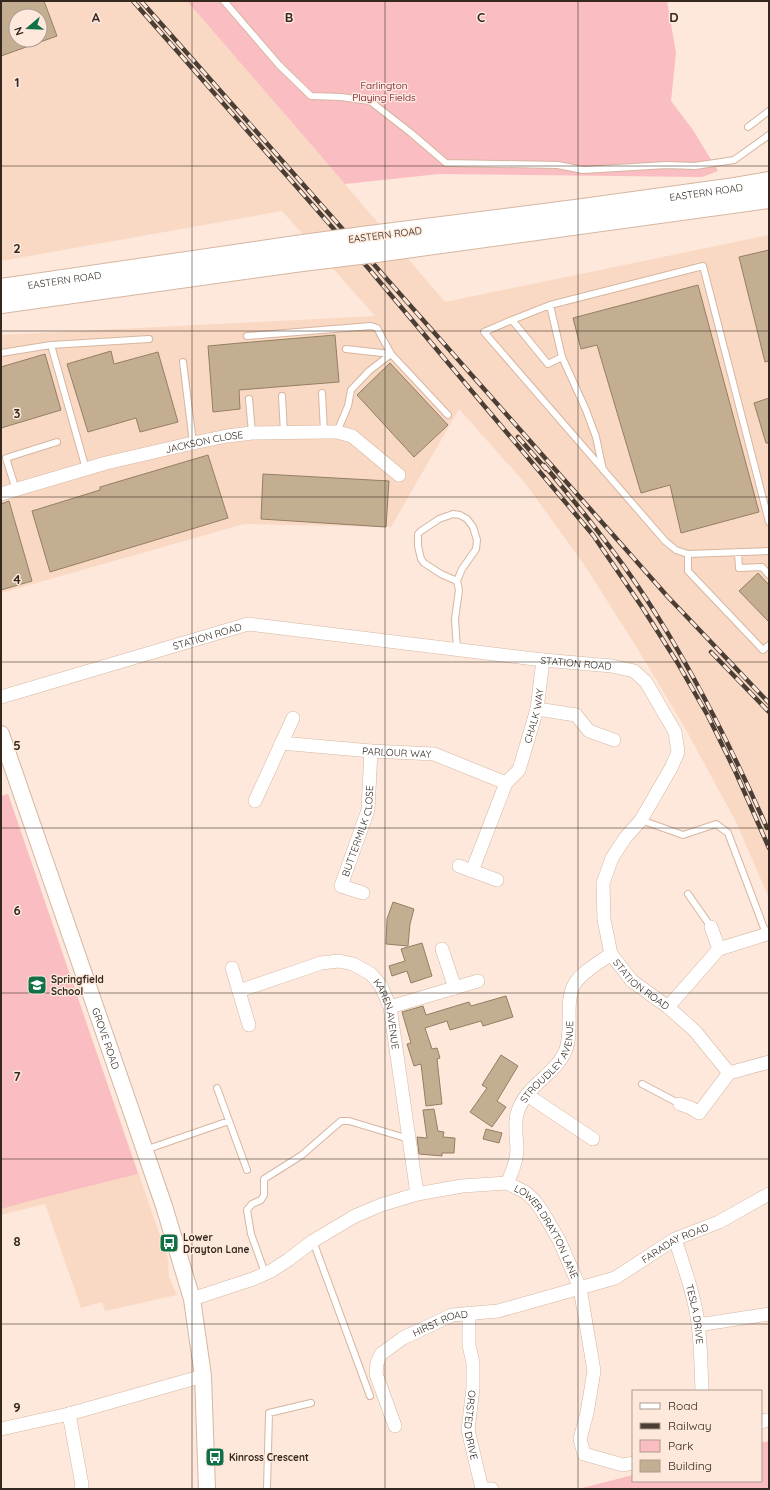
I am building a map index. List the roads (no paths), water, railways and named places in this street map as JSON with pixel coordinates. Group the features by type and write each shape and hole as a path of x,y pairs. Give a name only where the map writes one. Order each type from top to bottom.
{"main road":[{"name":"EASTERN ROAD","path":"373,244 567,211 769,182"},
{"name":"EASTERN ROAD","path":"1,289 769,198"},
{"name":"EASTERN ROAD","path":"1,303 299,254"}],"street":[{"name":"JACKSON CLOSE","path":"1,494 106,463 193,442 252,433 330,432 352,436 399,475"},
{"name":"STATION ROAD","path":"1,697 248,624 543,660 612,666 634,671 646,682 675,732 678,752 671,768 641,820 625,838 612,858 603,884 604,920 611,954 632,981 668,1007 695,1031 729,1073"},
{"name":"CHALK WAY","path":"506,782 518,770 537,709 543,660"},
{"path":"537,709 576,715 589,731 614,740"},
{"path":"255,801 293,718"},
{"name":"GROVE ROAD","path":"1,734 164,1206 192,1299"},
{"name":"PARLOUR WAY","path":"281,743 371,751 434,754 506,782"},
{"name":"BUTTERMILK CLOSE","path":"363,893 341,886 368,810 371,751"},
{"path":"472,871 506,782"},
{"path":"460,866 497,880"},
{"path":"711,927 719,949"},
{"path":"668,1007 719,949 768,937"},
{"path":"442,948 455,988"},
{"name":"STROUDLEY AVENUE","path":"507,1183 514,1167 517,1152 517,1115 526,1094 556,1066 565,1051 569,1036 573,986 579,977 611,954"},
{"name":"KAREN AVENUE","path":"239,991 321,963 339,960 354,964 371,974 381,986 390,1007 417,1194"},
{"path":"232,968 249,1025"},
{"path":"390,1007 478,981"},
{"path":"680,1104 691,1108 698,1113 729,1073 769,1062"},
{"path":"526,1094 593,1139"},
{"name":"LOWER DRAYTON LANE","path":"192,1299 253,1279 266,1273 288,1260 313,1241 355,1216 381,1205 417,1194 462,1186 507,1183 525,1192 534,1200 542,1211 559,1240 580,1288 594,1371 587,1413 580,1439 584,1454 623,1465 632,1463"},
{"name":"FARADAY ROAD","path":"580,1288 615,1278 675,1239 719,1222 769,1194"},
{"name":"TESLA DRIVE","path":"675,1239 688,1276 698,1325 702,1390"},
{"name":"HIRST ROAD","path":"395,1426 376,1374 377,1363 381,1354 403,1338 452,1315 498,1310 580,1288"},
{"path":"192,1299 203,1376 207,1489"},
{"name":"ORSTED DRIVE","path":"469,1313 469,1345 473,1363 473,1388 468,1430 482,1489 492,1489"},
{"path":"698,1325 769,1314"},
{"path":"1,1429 69,1414 203,1376"},
{"path":"69,1414 82,1485 81,1489"}],"lane":[{"path":"224,1 279,65 311,96 341,97 370,101 446,163 558,165 583,170 696,166 734,160 769,135"},
{"path":"748,127 769,112"},
{"path":"769,522 703,266 550,305 484,332 665,541 676,550 688,554 769,551"},
{"path":"550,305 562,358 586,410 596,438 604,471"},
{"path":"512,320 548,364 562,358"},
{"path":"247,336 371,326 377,328 391,354 448,415"},
{"path":"1,353 51,345 149,339"},
{"path":"51,345 86,470"},
{"path":"346,349 391,354"},
{"path":"330,432 348,406 351,390 370,371 391,354"},
{"path":"183,362 193,442"},
{"path":"322,393 330,432"},
{"path":"282,396 284,432"},
{"path":"249,399 252,433"},
{"path":"16,490 6,458 57,442"},
{"path":"457,581 441,574 424,563 421,559 418,546 418,534 421,531 439,519 453,514 460,515 467,519 473,527 477,540 476,548 462,569 457,581 459,590 454,619 457,649"},
{"path":"738,552 739,568 762,567 769,575"},
{"path":"688,554 688,571 763,650 769,645"},
{"path":"641,820 683,835 716,824 728,833 768,937"},
{"path":"688,894 711,927"},
{"path":"642,1084 680,1104"},
{"path":"217,1088 247,1170"},
{"path":"145,1150 228,1121"},
{"path":"266,1273 251,1234 247,1210 252,1204 261,1200 264,1195 264,1179 302,1155 341,1121 349,1121 410,1139"},
{"path":"313,1241 370,1396"},
{"path":"267,1489 269,1413 311,1403"}],"railway":[{"path":"133,1 369,269 593,535 677,662 708,716 736,773 769,848"},
{"path":"141,1 668,597 769,703"},
{"path":"518,437 546,469"},
{"path":"544,465 610,548 635,582 664,627 712,711 767,828"},
{"path":"711,652 769,712"}],"place":[{"name":"Springfield School","path":"37,985"},
{"name":"Lower Drayton Lane","path":"169,1243"},
{"name":"Kinross Crescent","path":"215,1457"}],"park label":[{"name":"Farlington Playing Fields","path":"384,90"}]}
